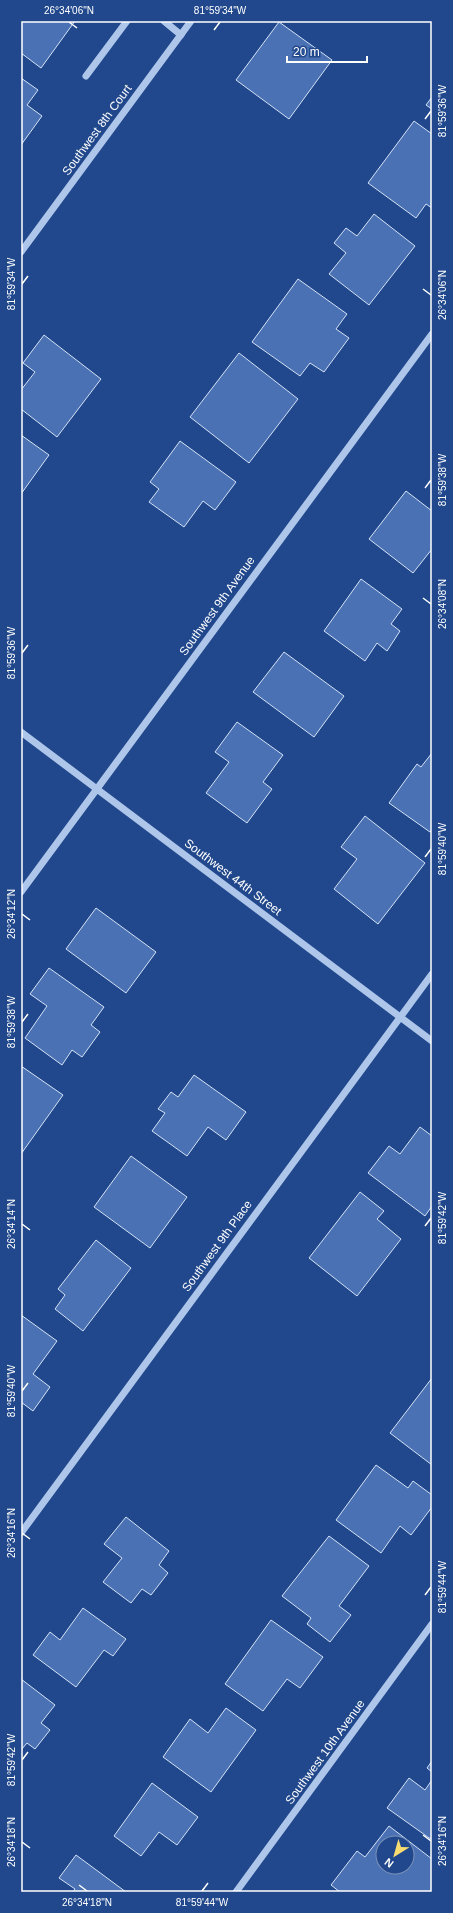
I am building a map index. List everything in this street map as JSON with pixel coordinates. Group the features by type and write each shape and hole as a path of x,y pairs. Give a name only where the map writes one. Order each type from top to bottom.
{"street":[{"path":"86,76 128,21"},
{"path":"164,21 181,35"},
{"name":"Southwest 8th Court","path":"21,252 191,21"},
{"name":"Southwest 9th Avenue","path":"21,892 432,334"},
{"name":"Southwest 44th Street","path":"21,732 432,1041"},
{"name":"Southwest 9th Place","path":"21,1533 432,974"},
{"name":"Southwest 10th Avenue","path":"236,1892 432,1624"}],"building":[{"path":"21,21 75,21 41,68 21,53"},
{"path":"279,22 332,60 289,119 236,80"},
{"path":"21,78 38,90 27,105 42,116 21,145"},
{"path":"432,97 432,109 426,105"},
{"path":"414,121 432,134 432,208 426,204 416,218 368,183"},
{"path":"374,214 415,246 369,305 329,274 346,253 334,243 346,228 357,236"},
{"path":"298,279 347,314 336,329 349,338 324,372 310,363 300,376 252,342"},
{"path":"44,335 101,379 57,437 21,409 21,390 35,372 23,363"},
{"path":"239,353 298,399 249,463 190,417"},
{"path":"21,435 49,455 21,494"},
{"path":"180,441 236,482 215,510 203,501 184,527 149,502 159,489 150,482"},
{"path":"406,491 432,511 432,549 413,573 369,539"},
{"path":"361,579 402,609 391,624 400,631 387,651 377,643 365,661 324,631"},
{"path":"284,652 344,696 314,737 253,692"},
{"path":"237,722 283,755 263,782 272,789 247,823 206,793 229,762 215,752"},
{"path":"432,753 432,830 430,832 389,803 417,764 421,767"},
{"path":"365,816 425,863 378,924 334,889 357,859 341,847"},
{"path":"96,908 156,952 126,993 66,949"},
{"path":"49,968 104,1007 91,1025 100,1032 82,1057 72,1050 62,1065 25,1038 47,1006 30,994"},
{"path":"21,1066 63,1095 21,1154"},
{"path":"194,1075 246,1112 226,1140 208,1127 187,1156 152,1131 165,1113 158,1109 171,1092 178,1097"},
{"path":"420,1127 432,1136 432,1206 425,1216 368,1173 389,1146 400,1154"},
{"path":"131,1156 187,1197 150,1248 94,1207"},
{"path":"360,1192 384,1211 377,1219 401,1239 357,1296 309,1258"},
{"path":"96,1240 131,1268 83,1331 55,1309 65,1295 58,1289"},
{"path":"21,1315 57,1341 33,1374 50,1387 33,1411 21,1402"},
{"path":"432,1378 432,1465 390,1433"},
{"path":"376,1465 408,1488 413,1481 432,1495 432,1507 411,1535 400,1526 381,1553 336,1520"},
{"path":"126,1517 169,1551 159,1565 168,1573 151,1595 142,1589 131,1603 103,1582 122,1558 104,1544"},
{"path":"329,1536 369,1566 339,1606 351,1615 330,1642 307,1624 311,1618 282,1596"},
{"path":"83,1608 126,1639 113,1656 104,1650 76,1687 33,1655 50,1632 60,1640"},
{"path":"271,1620 323,1657 300,1688 287,1679 263,1711 225,1684"},
{"path":"21,1679 55,1705 41,1723 50,1730 35,1749 27,1743 21,1750"},
{"path":"226,1708 256,1730 211,1792 163,1757 190,1719 208,1733"},
{"path":"432,1761 432,1772 427,1768"},
{"path":"409,1778 425,1790 432,1780 432,1840 387,1808"},
{"path":"152,1783 198,1817 177,1845 159,1832 141,1856 114,1836"},
{"path":"389,1826 401,1835 382,1835"},
{"path":"375,1844 375,1875 415,1875 415,1846 432,1859 432,1892 340,1892 331,1885 357,1851 365,1857"},
{"path":"76,1855 126,1892 73,1892 75,1889 59,1878"}]}
